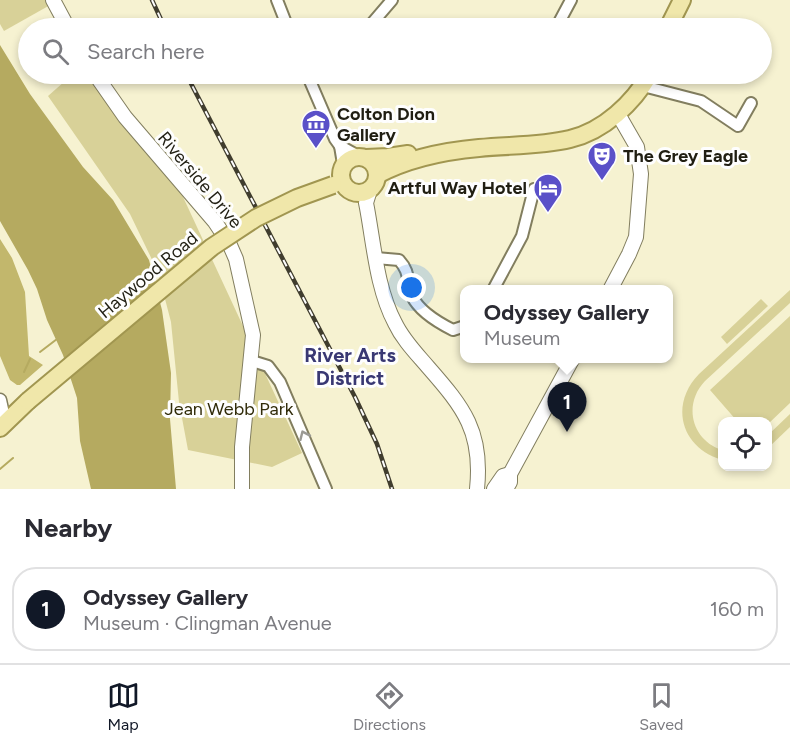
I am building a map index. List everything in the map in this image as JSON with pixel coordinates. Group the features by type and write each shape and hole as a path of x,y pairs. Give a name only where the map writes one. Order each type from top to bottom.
{"main road":[{"path":"53,0 63,18"},
{"path":"673,18 682,0"},
{"name":"Riverside Drive","path":"102,84 125,117 222,230 236,259 253,335 242,447 242,489"},
{"path":"477,145 394,166 367,190 347,190 337,184 344,164 351,158 391,157 477,145 570,139 595,129 618,114 643,84"},
{"path":"613,285 630,254 636,237 641,174 637,147 618,114"},
{"path":"363,157 374,165 367,190 383,291 395,323 410,347 467,417 476,443 477,489"},
{"name":"Haywood Road","path":"3,426 28,401 212,247 256,218 297,198 337,184"},
{"name":"Riverside Drive","path":"235,489 237,420 249,323"},
{"path":"506,489 510,482 510,474 570,363"},
{"path":"494,489 503,476 510,474"}],"street":[{"path":"277,0 284,18"},
{"path":"377,18 392,0"},
{"path":"561,18 571,0"},
{"path":"311,84 328,126 340,146 344,164"},
{"path":"656,84 701,101 738,126 751,103"},
{"path":"340,146 363,157"},
{"path":"496,285 522,236 534,189"},
{"path":"376,258 399,260 407,268 413,297 433,320 453,330 460,328"},
{"path":"252,361 268,366 280,382 326,489"},
{"path":"0,400 3,426"}],"green space":[{"path":"0,0 59,0 27,18 18,18 18,23 4,31 0,24"},
{"name":"Jean Webb Park","path":"62,84 102,84 177,184 302,453 272,467 188,450 179,402 171,322 158,272 130,214 48,96"},
{"path":"790,290 790,303 698,390 694,400 694,420 703,438 718,448 718,458 697,446 689,436 684,424 682,412 684,399 699,374"},
{"path":"761,299 768,306 727,344 721,337"},
{"path":"790,316 790,403 772,420 772,417 734,417 710,390"},
{"path":"790,414 790,427 772,444 772,431"}],"shaded area":[{"path":"0,45 18,74 18,84 24,84 83,167 113,200 149,260 162,310 171,373 170,419 176,489 91,489 80,441 77,398 63,355 47,320 37,289 0,221"},
{"path":"0,239 12,258 25,292 29,356 43,365 20,385 10,380 0,356"}],"waterway":[{"path":"40,352 57,339"},
{"path":"24,372 30,359"},
{"path":"0,469 13,458"}],"railway":[{"path":"152,0 160,18"},
{"path":"191,84 355,397 377,444 392,489"}],"place":[{"name":"Colton Dion Gallery","path":"316,150"},
{"name":"The Grey Eagle","path":"602,182"},
{"name":"Artful Way Hotel","path":"548,214"},
{"name":"Odyssey Gallery","path":"567,432"}],"district":[{"name":"River Arts District","path":"350,366"}]}
